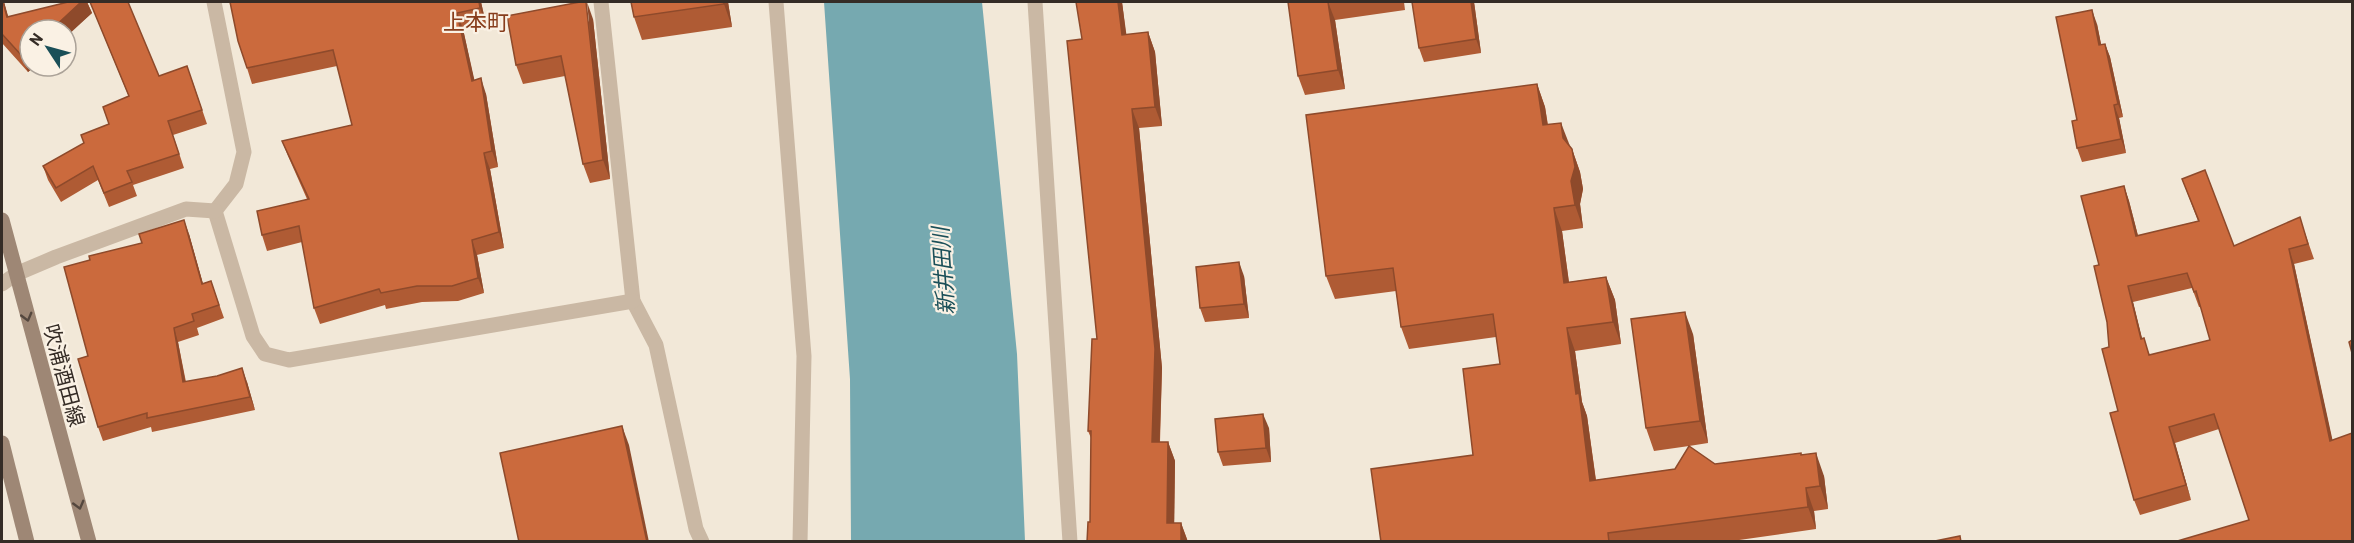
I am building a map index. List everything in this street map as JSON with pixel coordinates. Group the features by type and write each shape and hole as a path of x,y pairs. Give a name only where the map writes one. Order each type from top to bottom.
{"main road":[{"name":"吹浦酒田線","path":"2,220 88,542"},
{"path":"2,442 27,542"}],"street":[{"path":"214,2 244,152 236,184 214,211"},
{"path":"601,2 633,301 656,345 696,528 702,542"},
{"path":"776,2 804,356 800,542"},
{"path":"1035,2 1070,542"},
{"path":"2,284 16,274 56,257 186,209 214,211"},
{"path":"214,211 253,336 266,354 289,360 633,301"}],"water":[{"name":"新井田川","path":"824,2 982,2 1017,354 1025,541 851,541 850,379"}],"building":[{"path":"2,2 7,17 68,2 81,2 64,18 18,18 18,52 2,34"},
{"path":"90,2 128,2 159,76 187,66 202,110 168,121 179,154 127,171 132,182 104,193 93,166 56,188 43,166 84,143 81,135 109,124 103,107 129,96"},
{"path":"230,2 479,2 480,8 457,13 472,81 481,78 492,151 484,153 499,232 472,240 478,278 452,286 417,286 381,293 379,289 314,308 299,226 262,235 257,211 309,199 282,141 352,125 333,50 247,68 238,41"},
{"path":"586,2 603,160 583,164 561,56 516,65 507,16"},
{"path":"631,2 723,2 724,4 634,17"},
{"path":"1076,2 1118,2 1122,35 1148,32 1155,107 1132,109 1155,349 1152,442 1168,442 1167,523 1181,523 1181,542 1087,542 1088,522 1090,522 1091,431 1088,431 1092,339 1097,339 1067,41 1082,39"},
{"path":"1288,2 1328,2 1338,70 1298,76"},
{"path":"1412,2 1471,2 1476,39 1419,48"},
{"path":"2092,10 2099,45 2105,44 2118,104 2114,105 2121,139 2077,148 2072,121 2077,120 2056,17"},
{"path":"1537,84 1543,125 1561,123 1563,138 1572,149 1575,167 1571,181 1575,205 1554,208 1564,283 1606,277 1613,322 1567,328 1576,394 1579,393 1590,481 1675,469 1689,446 1715,464 1816,453 1820,486 1806,488 1808,507 1608,533 1609,542 1381,542 1371,469 1473,455 1463,369 1500,364 1493,314 1401,327 1393,268 1326,276 1306,115"},
{"path":"2205,170 2234,246 2300,217 2308,244 2289,249 2330,441 2352,433 2352,542 2174,542 2249,520 2214,414 2169,427 2186,485 2134,500 2110,413 2118,411 2102,349 2109,347 2107,322 2094,266 2099,265 2081,196 2124,186 2136,236 2199,221 2182,179","holes":["2187,273 2194,292 2196,291 2210,340 2149,355 2144,338 2141,339 2128,286"]},
{"path":"184,220 202,284 211,281 219,305 192,314 194,321 174,328 183,382 217,376 242,368 250,397 147,418 147,413 98,427 78,359 88,356 64,267 90,260 89,256 142,243 139,234"},
{"path":"1239,262 1244,304 1200,308 1196,267"},
{"path":"1685,312 1700,421 1646,428 1631,319"},
{"path":"1263,414 1266,448 1218,452 1215,419"},
{"path":"622,426 647,542 519,542 500,453"},
{"path":"1960,536 1961,542 1930,542"}],"district":[{"name":"上本町","path":"476,21"}]}
